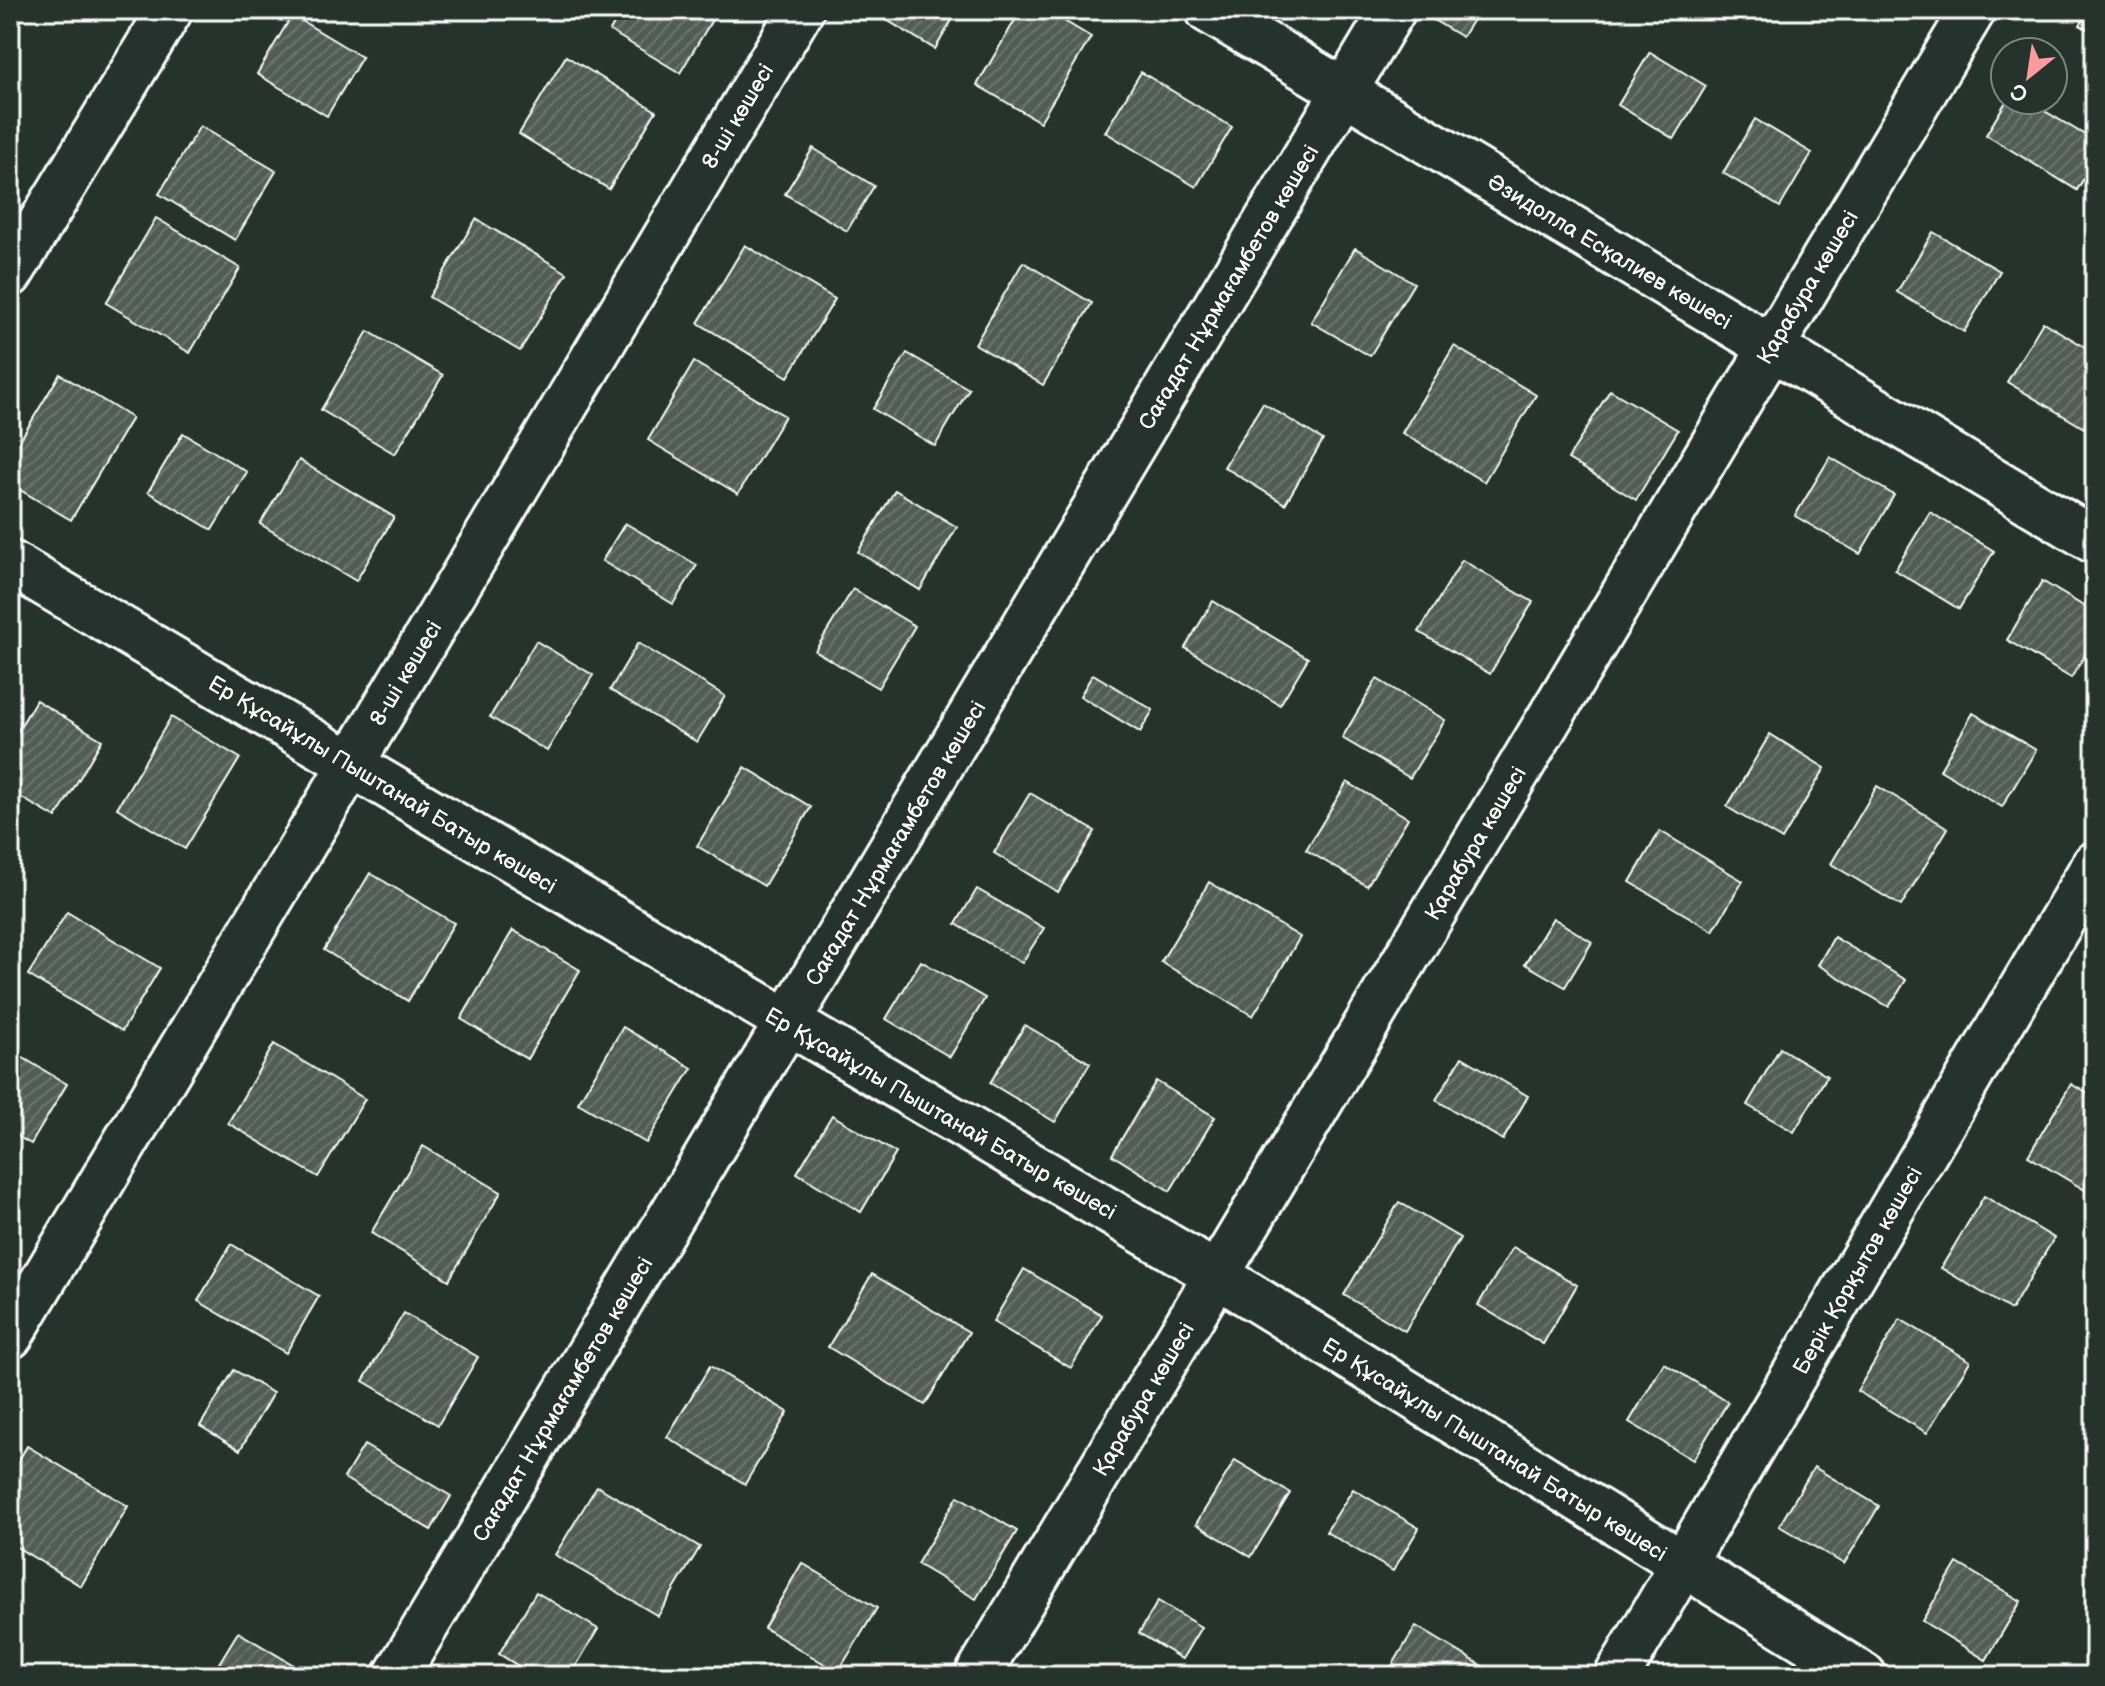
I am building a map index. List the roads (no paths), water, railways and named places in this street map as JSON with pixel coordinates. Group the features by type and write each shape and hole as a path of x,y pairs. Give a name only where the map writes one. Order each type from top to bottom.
{"street":[{"path":"10,274 170,10"},
{"name":"8-шi көшесi","path":"10,1336 801,10"},
{"name":"Әзидолла Есқалиев көшесі","path":"1208,10 2095,541"},
{"name":"Сағадат Нұрмағамбетов көшесі","path":"396,1676 1393,10"},
{"name":"Қарабура көшесі","path":"977,1676 1973,10"},
{"name":"Ер Құсайұлы Пыштанай Батыр көшесі","path":"10,563 1217,1275 1683,1567 1864,1676"},
{"name":"Берік Қорқытов көшесі","path":"1617,1676 2095,864"}]}
